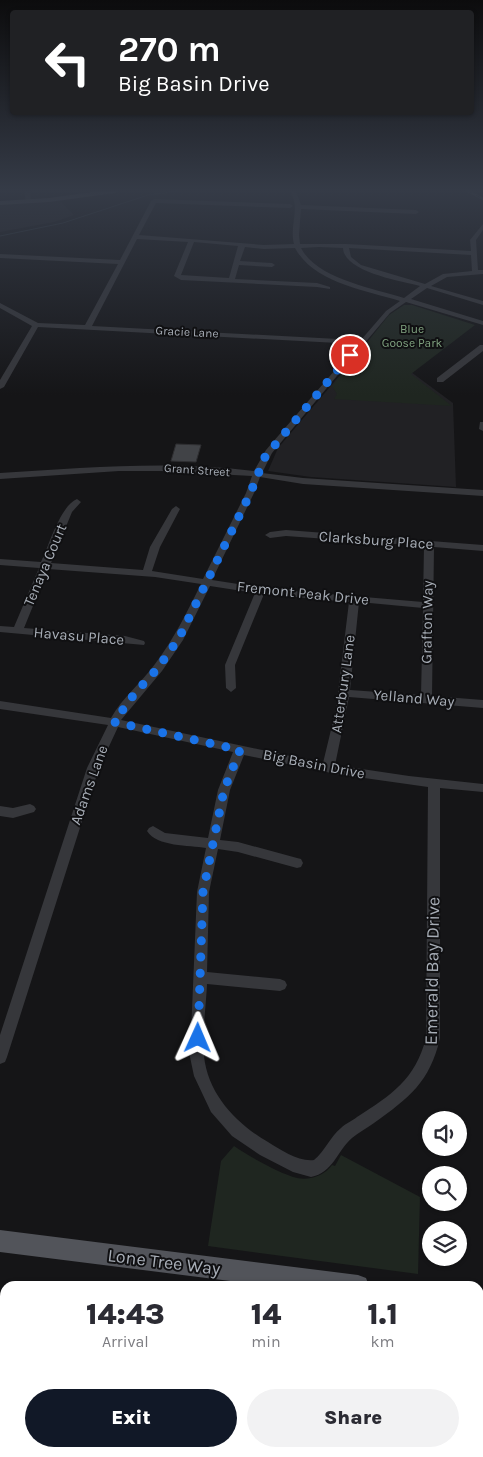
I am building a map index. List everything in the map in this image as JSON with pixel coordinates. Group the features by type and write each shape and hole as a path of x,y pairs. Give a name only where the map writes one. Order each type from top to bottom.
{"main road":[{"name":"Lone Tree Way","path":"0,1242 317,1281"}],"street":[{"path":"61,259 122,262"},
{"path":"88,327 124,259"},
{"path":"184,259 177,276 231,281 317,285 328,288"},
{"path":"231,281 237,259"},
{"path":"308,259 337,278 483,322"},
{"path":"349,259 359,266 424,287 483,303"},
{"path":"474,259 475,272"},
{"path":"236,263 272,265"},
{"name":"Adams Lane","path":"0,1056 93,768 114,722 135,693 172,649 207,581 265,457 382,317 424,287 445,275 483,272"},
{"path":"0,306 36,325 0,387"},
{"name":"Gracie Lane","path":"36,325 338,341"},
{"path":"440,380 483,347"},
{"path":"483,424 483,429"},
{"name":"Grant Street","path":"0,476 141,467 258,475 303,481 483,493"},
{"name":"Tenaya Court","path":"17,631 68,511 77,502"},
{"path":"147,573 155,547 176,509"},
{"name":"Clarksburg Place","path":"270,535 286,533 483,548"},
{"name":"Grafton Way","path":"426,700 429,544"},
{"name":"Fremont Peak Drive","path":"0,562 147,573 261,590 427,605"},
{"path":"231,688 230,665 261,590"},
{"name":"Atterbury Lane","path":"328,768 340,720 354,599"},
{"name":"Havasu Place","path":"0,629 125,639 140,642"},
{"name":"Yelland Way","path":"344,692 483,704"},
{"name":"Big Basin Drive","path":"0,704 54,710 328,768 393,779 483,788"},
{"path":"240,750 226,784 203,892 200,977 280,985"},
{"name":"Emerald Bay Drive","path":"200,977 198,1057 202,1080 215,1105 239,1134 263,1149 306,1169 317,1168 323,1164 344,1134 400,1097 415,1081 431,1052 433,1038 434,783"},
{"path":"0,811 13,812 30,809"},
{"path":"152,831 162,837 238,847 297,863"}],"shaded area":[{"path":"369,341 453,403 456,487 311,477 268,471 278,448"}],"green space":[{"name":"Blue Goose Park","path":"404,305 412,305 475,325 411,374 452,406 334,399 337,394 332,386 389,315"},
{"path":"234,1146 273,1169 302,1179 317,1176 325,1172 332,1165 335,1166 341,1155 420,1197 418,1274 208,1246 221,1161"}],"building":[{"path":"176,444 201,445 196,462 171,461"}],"route":[{"path":"198,1038 203,892 224,790 240,750 114,722 135,693 158,668 179,638 250,494 265,457 350,355"}]}
